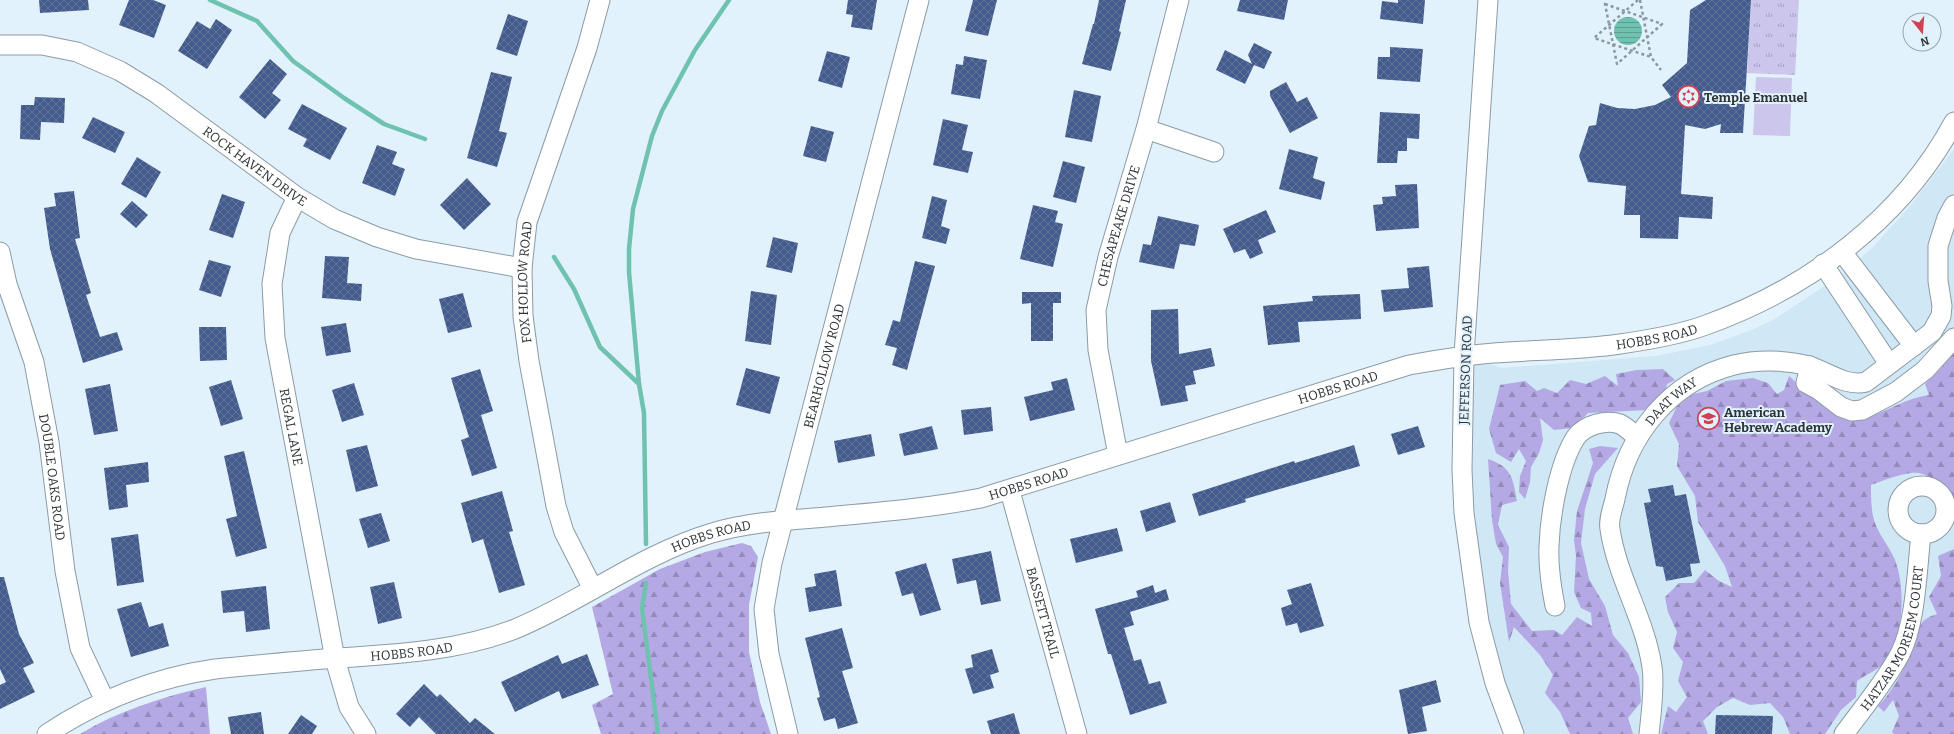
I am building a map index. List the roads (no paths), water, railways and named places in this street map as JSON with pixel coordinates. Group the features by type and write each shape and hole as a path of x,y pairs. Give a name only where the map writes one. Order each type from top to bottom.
{"street":[{"name":"FOX HOLLOW ROAD","path":"593,589 564,532 556,506 529,361 523,316 522,268 527,222 587,48 600,0"},
{"name":"BEARHOLLOW ROAD","path":"788,734 769,654 764,608 772,563 919,0"},
{"name":"CHESAPEAKE DRIVE","path":"1118,455 1098,350 1096,310 1108,258 1146,129 1179,0"},
{"name":"JEFFERSON ROAD","path":"1488,0 1464,355 1462,470 1465,519 1479,622 1495,683 1514,734"},
{"name":"ROCK HAVEN DRIVE","path":"0,45 42,45 76,52 120,71 156,93 297,196 334,219 383,239 416,249 522,268"},
{"name":"HOBBS ROAD","path":"47,734 105,700 165,679 190,673 336,658 400,654 449,648 489,638 543,616 654,555 691,540 736,527 782,520 929,508 981,498 1010,491 1118,455 1409,365 1464,355 1618,345 1674,334 1704,326 1763,302 1793,286 1842,252 1874,226 1900,199 1942,145 1954,122"},
{"path":"1146,129 1214,152"},
{"name":"REGAL LANE","path":"297,196 280,233 272,284 275,338 336,658 349,707 366,734"},
{"path":"1824,264 1889,364 1932,332 1941,316 1938,246 1941,234 1954,205"},
{"name":"DOUBLE OAKS ROAD","path":"0,252 7,284 34,362 49,442 65,571 80,648 105,700"},
{"path":"1842,252 1914,346"},
{"path":"1938,268 1954,287"},
{"path":"1810,366 1806,383 1841,407 1852,411 1862,410 1896,392 1920,374 1954,338"},
{"name":"DAAT WAY","path":"1649,734 1653,668 1643,630 1617,562 1609,527 1618,484 1637,437 1658,409 1674,394 1701,376 1716,370 1755,362 1793,362 1810,366 1849,382 1858,384 1866,382 1889,364"},
{"path":"1555,606 1550,579 1549,545 1555,498 1568,453 1577,436 1590,426 1608,422 1621,425 1637,437"},
{"name":"BASSETT TRAIL","path":"1010,491 1077,734"},
{"name":"HATZAR MOREEM COURT","path":"1844,734 1900,653 1908,628 1914,595 1921,534"}],"waterway":[{"path":"210,0 257,21 293,61 344,98 384,124 425,139"},
{"path":"646,544 644,413 639,384 629,272 629,249 633,209 652,136 662,111 695,50 729,0"},
{"path":"554,257 574,289 600,347 639,384"},
{"path":"646,583 642,608 658,734"}],"place":[{"name":"Temple Emanuel","path":"1688,97"},
{"name":"American Hebrew Academy","path":"1709,419"}]}
